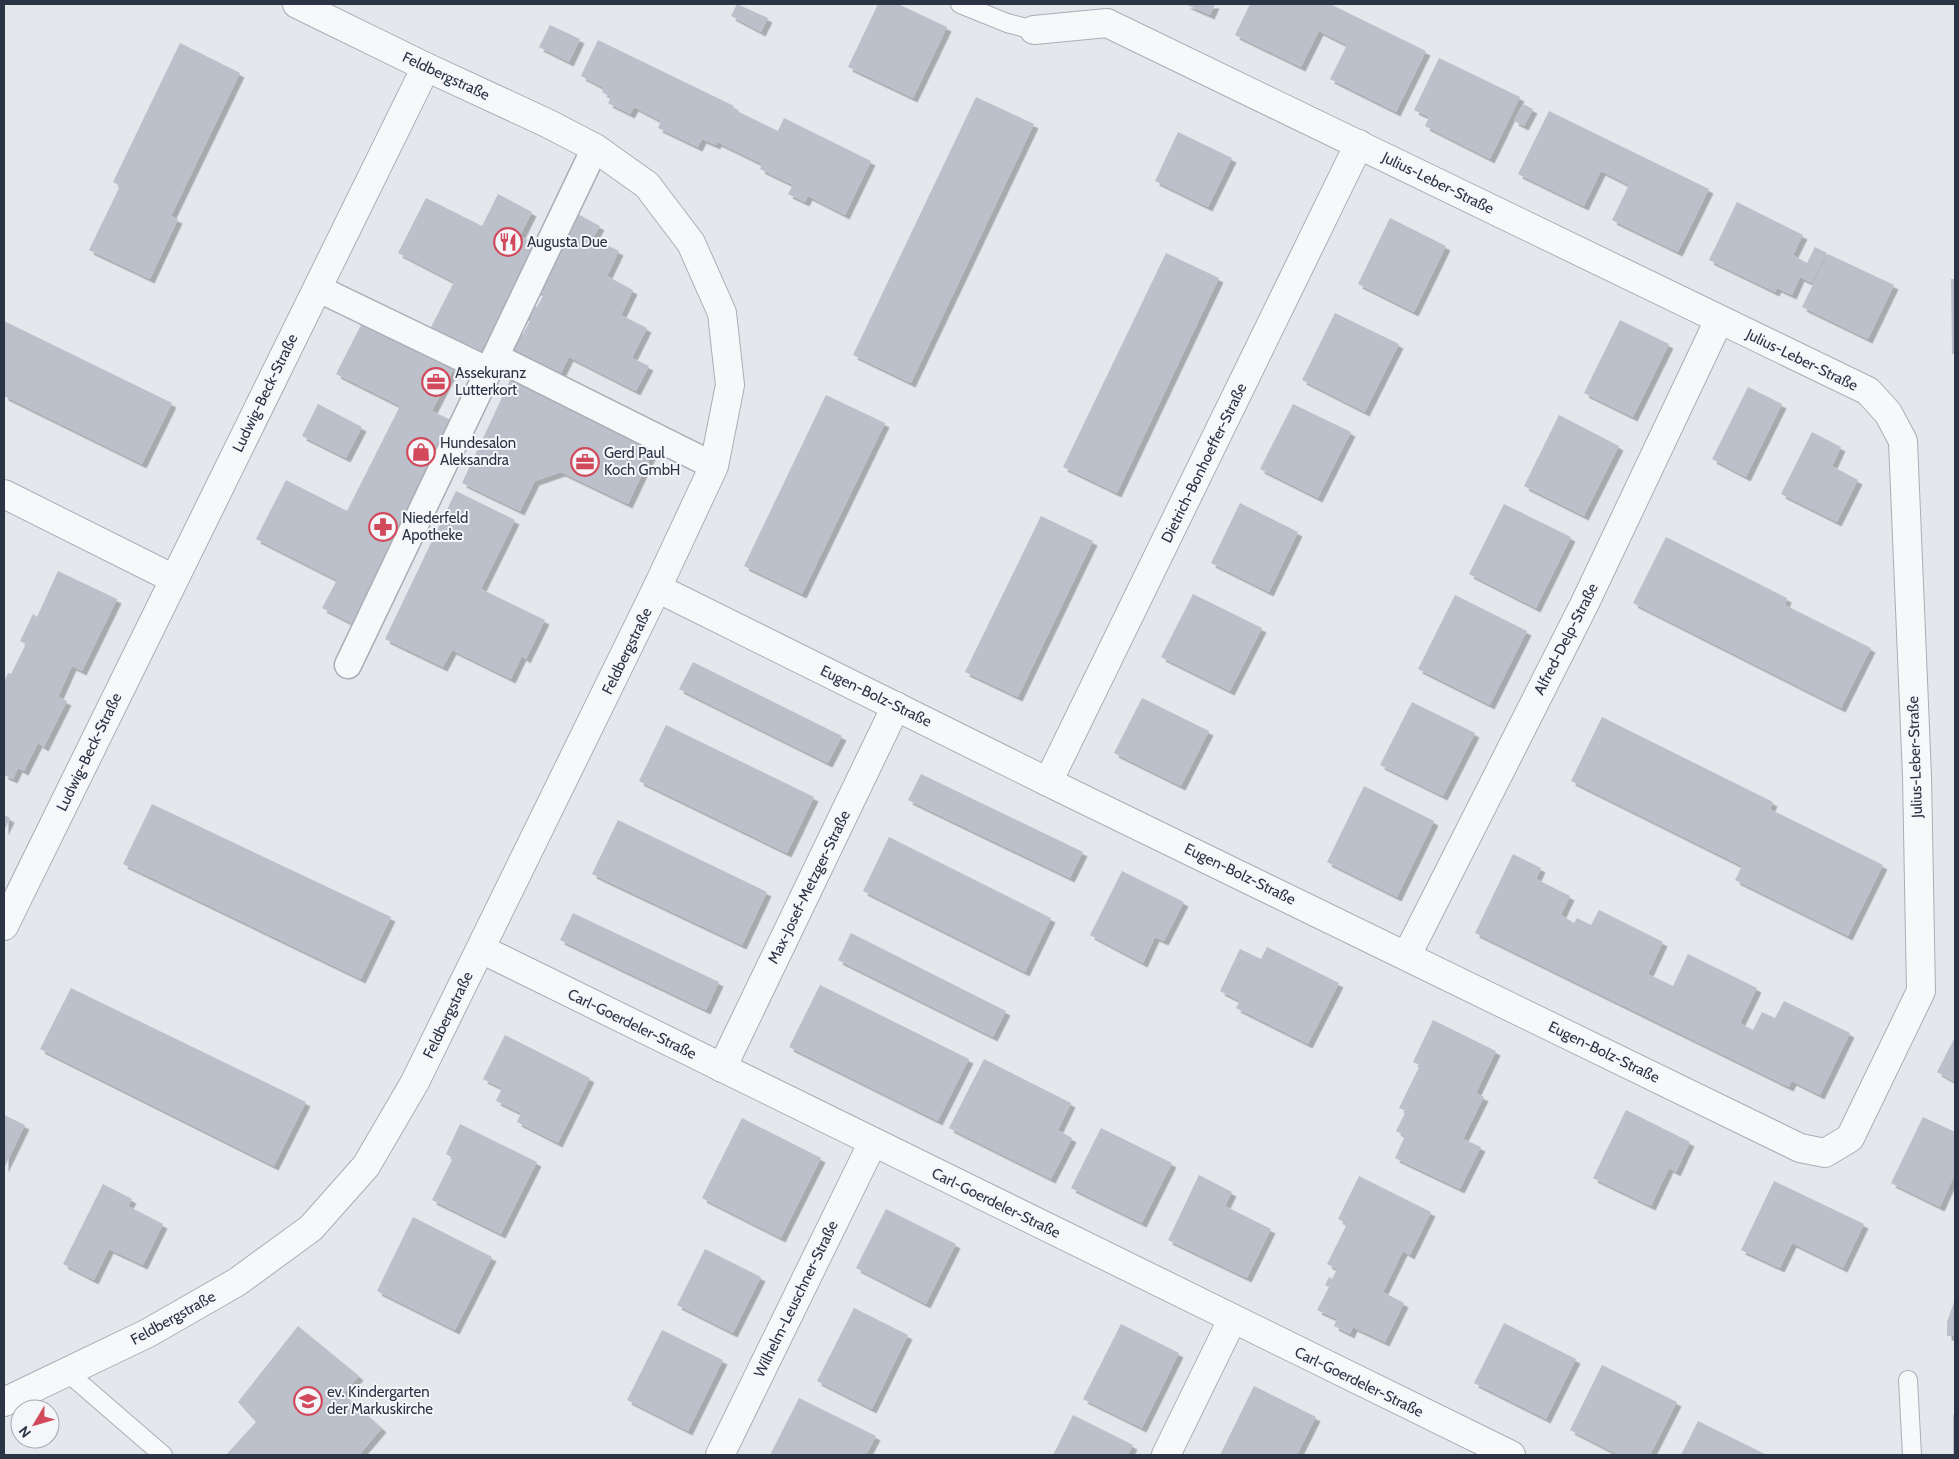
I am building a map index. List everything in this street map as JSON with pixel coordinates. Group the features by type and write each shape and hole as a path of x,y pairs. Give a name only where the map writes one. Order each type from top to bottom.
{"street":[{"name":"Feldbergstraße","path":"4,1402 148,1333 238,1282 311,1228 366,1166 416,1082 658,588 714,466 730,385 722,313 691,244 648,185 595,148 547,123 297,4"},
{"name":"Julius-Leber-Straße","path":"1034,30 1107,23 1868,391 1888,413 1903,441 1917,776 1921,990 1850,1138 1825,1153"},
{"name":"Ludwig-Beck-Straße","path":"4,926 426,67"},
{"name":"Dietrich-Bonhoeffer-Straße","path":"1048,782 1359,144"},
{"path":"348,665 595,148"},
{"path":"317,288 492,364 714,466"},
{"name":"Alfred-Delp-Straße","path":"1407,955 1584,605 1719,320"},
{"path":"4,494 174,579"},
{"name":"Eugen-Bolz-Straße","path":"658,588 1048,782 1407,955 1800,1148 1825,1153"},
{"name":"Max-Josef-Metzger-Straße","path":"722,1068 896,706"},
{"name":"Carl-Goerdeler-Straße","path":"481,949 1232,1320 1511,1455"},
{"name":"Wilhelm-Leuschner-Straße","path":"720,1455 873,1142"},
{"path":"1166,1455 1232,1320"}],"lane":[{"path":"960,4 1007,23 1034,30"},
{"path":"67,1372 163,1455"},
{"path":"1908,1380 1912,1455"}],"building":[{"path":"737,4 768,18 761,32 731,16"},
{"path":"878,4 898,4 947,27 913,98 848,67"},
{"path":"1185,4 1215,4 1210,15"},
{"path":"1250,4 1330,4 1426,51 1396,112 1330,79 1347,45 1319,31 1301,67 1235,35"},
{"path":"550,25 580,39 569,62 539,47"},
{"path":"598,40 734,106 733,109 778,131 784,118 871,161 845,215 808,196 805,202 788,194 793,185 760,169 762,164 717,142 716,145 702,139 698,147 658,128 661,121 634,107 630,114 608,103 611,97 602,92 604,88 581,76"},
{"path":"180,43 240,73 171,216 178,219 150,279 89,250 120,186 113,182"},
{"path":"1439,58 1520,97 1490,159 1425,126 1429,117 1414,110"},
{"path":"976,97 1034,124 911,383 853,355"},
{"path":"1523,104 1533,109 1524,126 1514,121"},
{"path":"1549,111 1709,189 1678,252 1612,220 1629,185 1601,171 1584,206 1518,174"},
{"path":"1178,132 1232,158 1208,207 1155,181"},
{"path":"498,194 532,212 520,236 540,246 481,363 427,335 454,282 398,253 426,198 482,226"},
{"path":"1737,202 1803,235 1793,255 1807,263 1815,247 1827,253 1812,283 1800,277 1792,295 1777,288 1775,292 1709,260"},
{"path":"574,212 600,226 593,238 619,251 607,276 633,290 621,315 647,328 632,358 649,366 636,391 569,357 558,379 504,352 515,330 523,334 531,319 522,315 528,303 537,307 544,294 535,290"},
{"path":"1390,218 1446,246 1414,312 1358,284"},
{"path":"1166,253 1219,278 1117,493 1063,467"},
{"path":"1828,254 1894,285 1868,339 1802,307"},
{"path":"1951,279 1955,279 1955,354 1952,354"},
{"path":"1335,313 1399,344 1365,412 1302,380"},
{"path":"1620,320 1669,344 1633,417 1584,393"},
{"path":"4,321 172,403 142,464 4,396"},
{"path":"363,321 454,368 432,411 455,422 353,624 322,608 337,580 256,539 286,480 347,511 400,406 336,374"},
{"path":"511,378 655,447 628,504 561,472 535,481 520,511 462,483"},
{"path":"1748,387 1782,404 1746,477 1712,459"},
{"path":"826,395 885,423 802,594 744,566"},
{"path":"318,404 362,427 346,458 302,436"},
{"path":"1293,404 1351,432 1318,498 1260,469"},
{"path":"1559,415 1619,446 1584,516 1524,486"},
{"path":"1812,432 1841,447 1832,466 1858,480 1837,522 1781,494"},
{"path":"456,491 515,520 481,589 545,620 526,659 522,656 511,679 452,650 443,667 385,639"},
{"path":"1240,503 1298,532 1269,592 1211,563"},
{"path":"1504,504 1571,537 1536,608 1469,574"},
{"path":"1041,516 1093,541 1018,697 965,672"},
{"path":"1666,537 1787,598 1785,605 1871,648 1841,708 1633,603"},
{"path":"58,571 117,599 82,671 72,666 58,697 67,701 44,747 38,743 24,771 18,768 13,779 4,775 4,682 8,673 11,674 26,644 20,641 33,614 37,617"},
{"path":"1193,594 1262,628 1230,691 1161,657"},
{"path":"1455,595 1527,631 1490,705 1418,669"},
{"path":"693,662 842,736 828,763 679,689"},
{"path":"1142,698 1209,731 1181,786 1114,753"},
{"path":"1412,702 1475,733 1443,796 1380,765"},
{"path":"1602,717 1773,802 1770,809 1883,865 1848,936 1735,880 1742,866 1571,781"},
{"path":"666,725 814,797 787,853 639,781"},
{"path":"921,774 1083,852 1070,878 908,800"},
{"path":"1364,786 1434,821 1397,897 1327,862"},
{"path":"152,804 391,917 361,979 123,864"},
{"path":"4,815 10,818 4,831"},
{"path":"618,820 767,892 742,945 592,874"},
{"path":"889,837 1051,918 1025,972 863,891"},
{"path":"1513,854 1541,868 1536,879 1570,896 1561,915 1574,923 1577,918 1591,925 1599,910 1663,942 1648,974 1673,986 1688,954 1757,988 1740,1023 1753,1030 1762,1012 1775,1018 1784,1001 1850,1033 1820,1095 1792,1081 1789,1087 1475,933"},
{"path":"1122,871 1184,902 1164,941 1155,937 1143,963 1090,935"},
{"path":"573,913 719,982 706,1010 560,940"},
{"path":"851,933 1006,1011 993,1037 838,960"},
{"path":"1267,947 1339,983 1308,1044 1236,1008 1240,1001 1220,991 1240,949 1261,959"},
{"path":"820,985 969,1059 938,1121 789,1047"},
{"path":"71,988 306,1102 274,1166 40,1049"},
{"path":"1433,1020 1496,1051 1476,1093 1484,1097 1463,1139 1481,1147 1460,1189 1395,1158 1405,1136 1396,1131 1406,1111 1399,1108 1420,1065 1413,1062"},
{"path":"505,1035 590,1078 558,1143 517,1122 521,1113 496,1101 502,1088 483,1079"},
{"path":"1955,1037 1955,1082 1937,1072"},
{"path":"984,1059 1071,1103 1058,1130 1072,1138 1051,1179 949,1128"},
{"path":"1626,1110 1690,1142 1676,1172 1669,1168 1651,1206 1593,1178"},
{"path":"4,1115 25,1125 4,1168"},
{"path":"1923,1117 1955,1132 1955,1174 1940,1207 1891,1183"},
{"path":"742,1118 821,1158 781,1238 702,1198"},
{"path":"460,1124 537,1162 501,1234 432,1200 453,1158 446,1154"},
{"path":"1101,1128 1172,1163 1142,1223 1071,1188"},
{"path":"1199,1175 1232,1192 1225,1206 1271,1229 1247,1278 1168,1240"},
{"path":"1359,1176 1431,1212 1410,1255 1403,1251 1383,1292 1404,1303 1385,1342 1353,1327 1350,1334 1334,1326 1337,1319 1317,1310 1329,1287 1325,1285 1329,1277 1332,1279 1337,1269 1327,1264 1347,1224 1338,1219"},
{"path":"1774,1181 1864,1224 1843,1268 1792,1243 1780,1268 1741,1250"},
{"path":"103,1184 132,1199 128,1206 163,1224 143,1265 109,1249 94,1280 63,1264"},
{"path":"886,1209 956,1244 926,1304 856,1268"},
{"path":"413,1217 492,1257 455,1330 377,1291"},
{"path":"705,1249 761,1277 733,1333 677,1305"},
{"path":"1955,1299 1955,1336 1947,1336 1947,1322"},
{"path":"854,1308 908,1335 872,1409 817,1381"},
{"path":"1504,1323 1576,1359 1546,1419 1474,1383"},
{"path":"1121,1324 1179,1353 1142,1428 1083,1399"},
{"path":"298,1326 359,1376 343,1394 382,1428 359,1455 226,1455 256,1422 238,1402"},
{"path":"662,1330 723,1360 688,1431 627,1400"},
{"path":"1602,1365 1677,1402 1650,1455 1619,1455 1570,1430"},
{"path":"1254,1386 1316,1417 1297,1455 1220,1455"},
{"path":"799,1398 876,1436 866,1455 770,1455"},
{"path":"1073,1415 1133,1445 1128,1455 1053,1455"},
{"path":"1953,1415 1955,1415 1955,1455 1953,1455"},
{"path":"1698,1421 1767,1455 1681,1455"}],"place":[{"name":"Augusta Due","path":"508,242"},
{"name":"Assekuranz Lutterkort","path":"436,382"},
{"name":"Hundesalon Aleksandra","path":"421,452"},
{"name":"Gerd Paul Koch GmbH","path":"585,462"},
{"name":"Niederfeld Apotheke","path":"383,527"},
{"name":"ev. Kindergarten der Markuskirche","path":"308,1401"}]}
